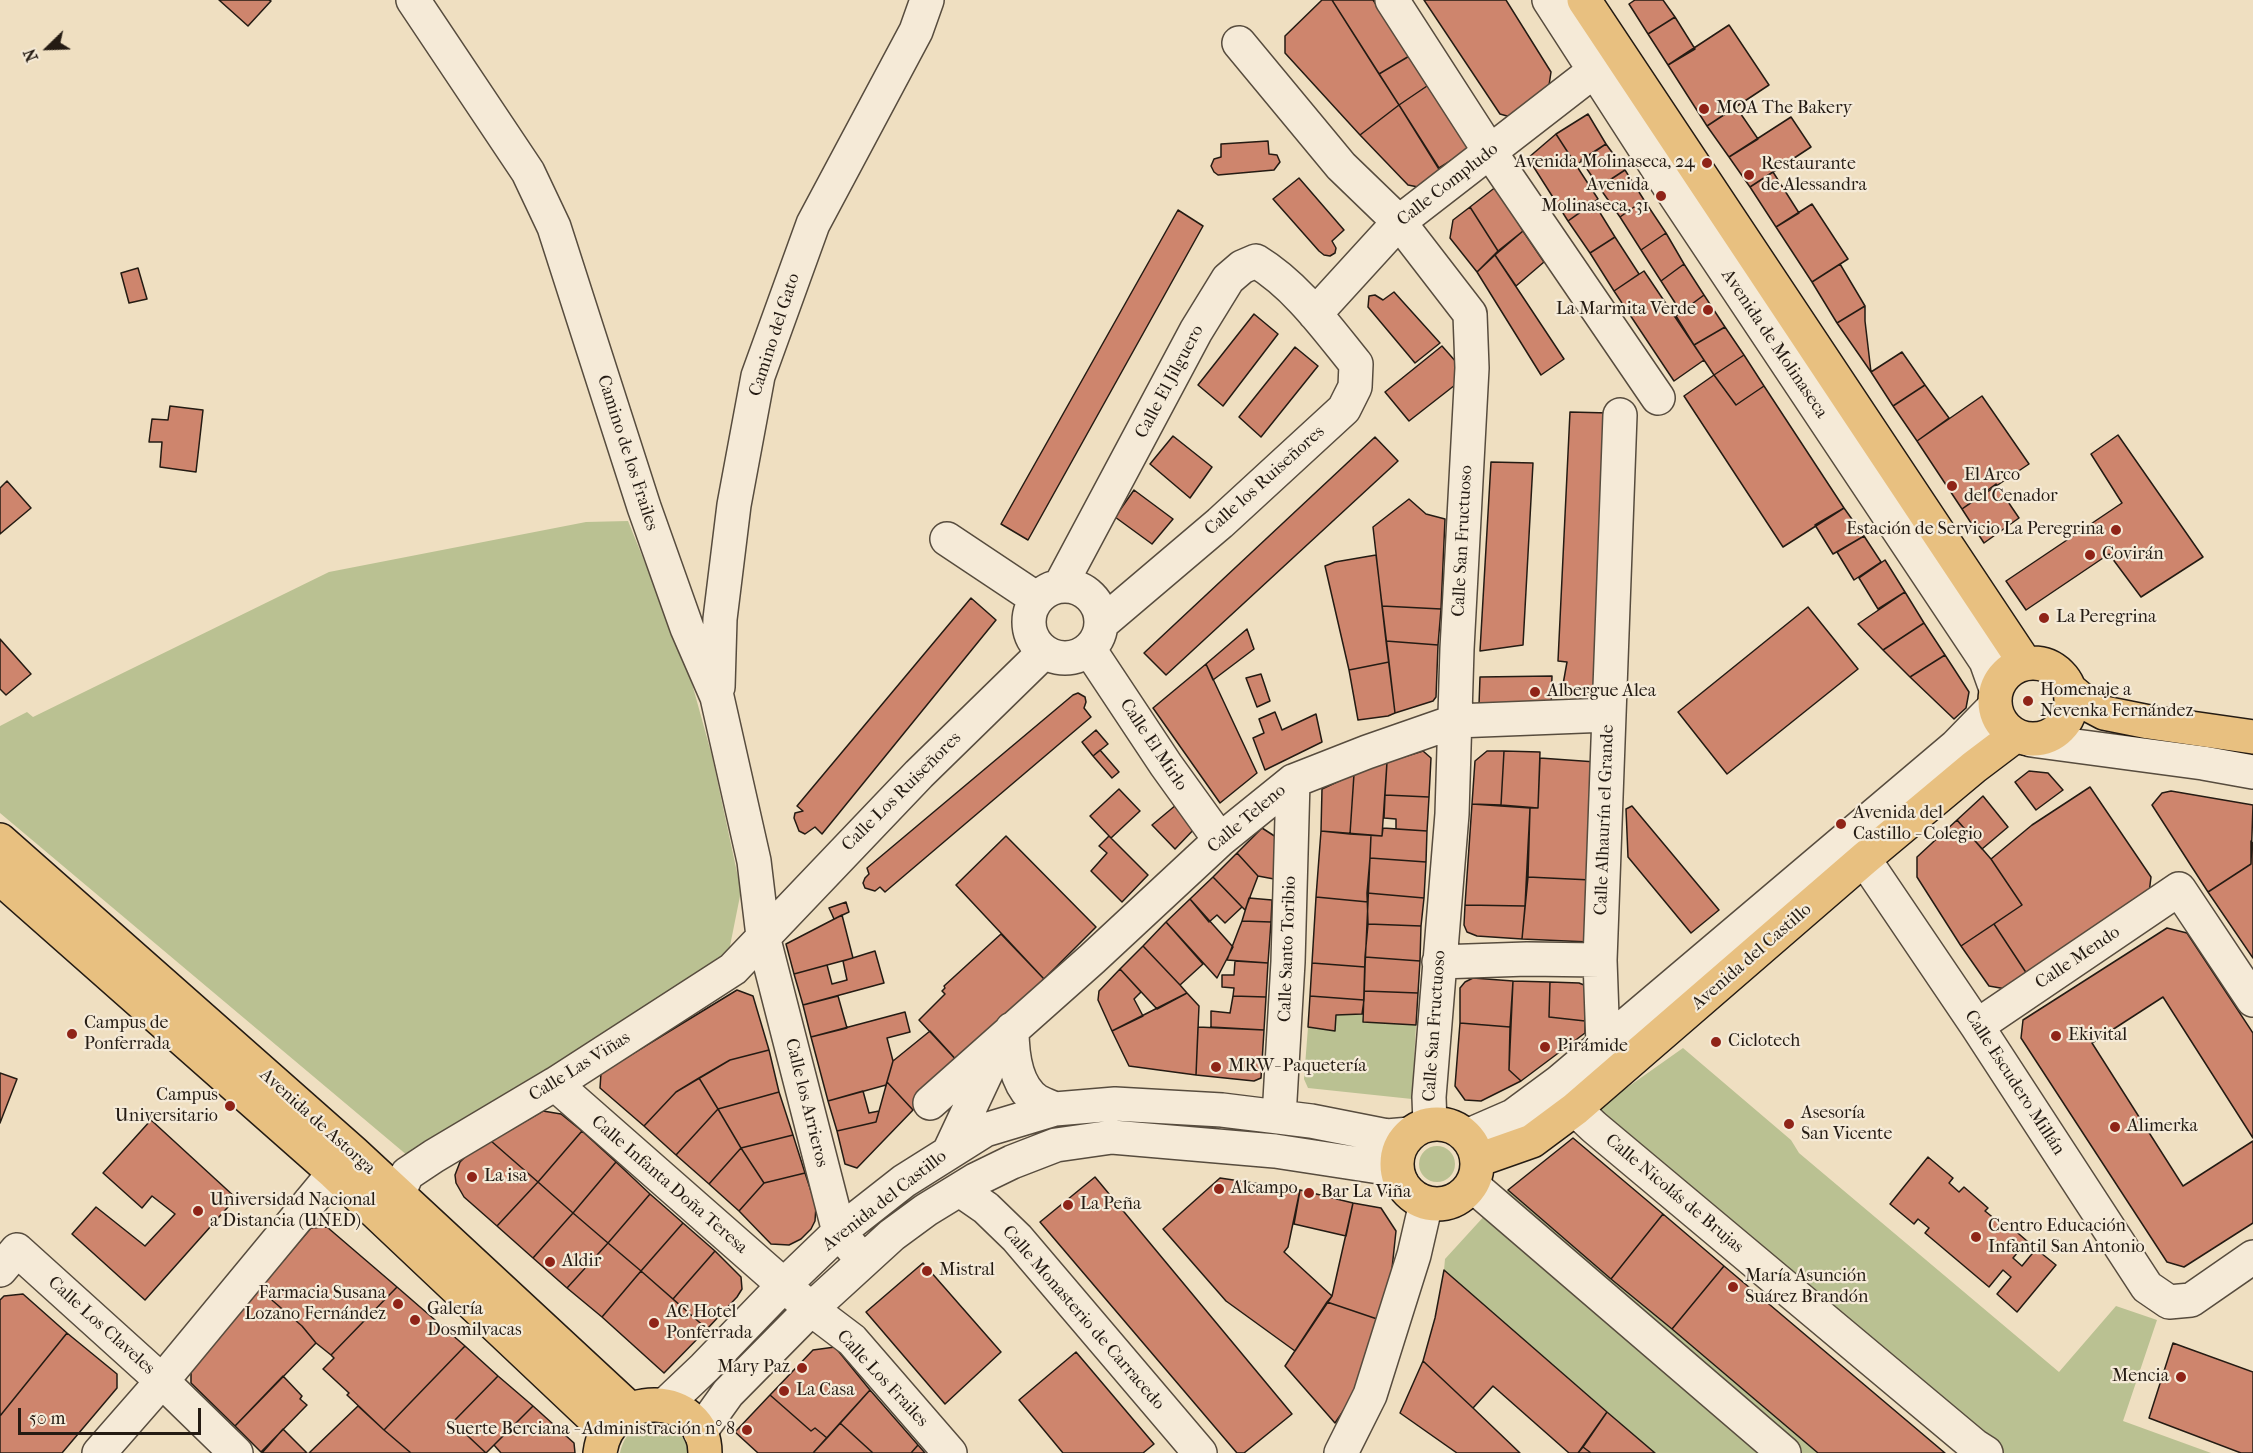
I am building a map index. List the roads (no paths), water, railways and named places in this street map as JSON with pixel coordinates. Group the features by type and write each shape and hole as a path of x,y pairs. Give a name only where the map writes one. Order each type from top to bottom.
{"main road":[{"name":"Avenida de Molinaseca","path":"1584,0 1607,61 2025,663"},
{"path":"2025,663 2049,666 2064,678 2069,688 2072,701 2067,721 2052,736 2023,738 2002,724 1995,698 2008,672 2025,663"},
{"path":"2069,688 2087,704 2104,713 2253,737"},
{"name":"Avenida del Castillo","path":"1472,1160 1532,1141 1579,1114 1864,859 1974,767 2023,738"},
{"name":"Avenida de Astorga","path":"0,840 398,1195 612,1431"},
{"name":"Avenida de Astorga","path":"0,878 334,1173 612,1431"},
{"path":"1443,1124 1456,1128 1472,1160 1464,1195 1452,1202 1439,1204 1426,1203 1407,1191 1397,1169 1402,1144 1420,1129 1443,1124"},
{"path":"612,1431 647,1404 665,1405 691,1420 702,1443"}],"street":[{"name":"Camino de los Frailes","path":"414,0 528,172 554,227 644,507 687,628 717,697 754,861 763,936"},
{"name":"Camino del Gato","path":"717,697 720,619 732,517 758,376 813,224 916,32 927,0"},
{"path":"1392,0 1490,152 1658,398"},
{"name":"Avenida de Molinaseca","path":"1549,0 1607,61 1671,189 1986,661 1995,698"},
{"name":"Calle San Fructuoso","path":"1239,43 1341,166 1399,222 1470,314 1472,368 1457,649 1452,814 1429,1097 1420,1129"},
{"name":"Calle Compludo","path":"1315,314 1399,222 1607,61"},
{"name":"Calle El Jilguero","path":"1049,593 1228,279 1242,267 1256,261 1275,273 1315,314"},
{"name":"Calle los Ruiseñores","path":"1095,637 1344,409 1354,387 1356,364 1315,314"},
{"name":"Calle Alhaurín el Grande","path":"1603,1045 1600,960 1620,415"},
{"path":"947,539 1049,593"},
{"path":"1073,587 1094,600 1099,611 1095,637 1078,656 1055,657 1044,652 1034,641 1030,627 1030,612 1049,593 1073,587"},
{"name":"Calle El Mirlo","path":"1095,637 1166,765 1220,840"},
{"name":"Calle Los Ruiseñores","path":"763,936 918,774 1044,652"},
{"name":"Avenida del Castillo","path":"1472,1160 1513,1116 1559,1082 1956,746 1995,698"},
{"name":"Calle Teleno","path":"930,1103 1092,959 1220,840 1293,781 1456,721 1608,715"},
{"path":"2023,738 2253,772"},
{"name":"Calle Santo Toribio","path":"1279,1117 1288,962 1293,781"},
{"name":"Calle Escudero Millán","path":"1864,859 1977,1026 2147,1287 2169,1302 2191,1300 2253,1257"},
{"name":"Calle Mendo","path":"1977,1026 2179,889 2253,1000"},
{"name":"Calle Las Viñas","path":"398,1195 407,1174 449,1146 555,1084 733,969 763,936"},
{"name":"Calle los Arrieros","path":"763,936 839,1232 863,1261"},
{"path":"1439,962 1527,959 1600,960"},
{"path":"1012,1029 1012,1048 1019,1077 1035,1100 1055,1109"},
{"name":"Calle Teleno","path":"950,1150 988,1070 1012,1029"},
{"name":"Calle Infanta Doña Teresa","path":"555,1084 784,1285"},
{"name":"Avenida del Castillo","path":"665,1405 839,1232 904,1181 985,1130 1055,1109 1115,1104 1153,1105 1279,1117 1388,1136 1420,1129"},
{"name":"Calle Nicolás de Brujas","path":"1579,1114 1986,1453"},
{"name":"Avenida del Castillo","path":"702,1443 728,1393 811,1309 892,1235 926,1210 960,1190 1012,1162 1056,1145 1112,1137 1275,1151 1386,1168 1401,1182"},
{"path":"1472,1160 1784,1453"},
{"path":"99,1453 162,1381 334,1173"},
{"name":"Calle Monasterio de Carracedo","path":"960,1190 986,1208 1017,1238 1200,1453"},
{"path":"1341,1453 1370,1395 1414,1255 1426,1203"},
{"name":"Calle Los Claveles","path":"9,1260 162,1381 236,1453"},
{"name":"Calle Los Frailes","path":"784,1285 852,1340 950,1453"}],"place":[{"name":"MOA The Bakery","path":"1704,109"},
{"name":"Avenida Molinaseca, 24","path":"1707,163"},
{"name":"Restaurante de Alessandra","path":"1749,175"},
{"name":"Avenida Molinaseca, 31","path":"1661,196"},
{"name":"La Marmita Verde","path":"1708,310"},
{"name":"El Arco del Cenador","path":"1952,486"},
{"name":"Estación de Servicio La Peregrina","path":"2116,530"},
{"name":"Covirán","path":"2090,555"},
{"name":"La Peregrina","path":"2044,618"},
{"name":"Albergue Alea","path":"1535,692"},
{"name":"Homenaje a Nevenka Fernández","path":"2028,701"},
{"name":"Avenida del Castillo - Colegio","path":"1841,824"},
{"name":"Campus de Ponferrada","path":"72,1034"},
{"name":"Ekivital","path":"2056,1036"},
{"name":"Ciclotech","path":"1716,1042"},
{"name":"Pirámide","path":"1545,1047"},
{"name":"MRW- Paquetería","path":"1216,1067"},
{"name":"Campus Universitario","path":"230,1106"},
{"name":"Asesoría San Vicente","path":"1789,1124"},
{"name":"Alimerka","path":"2115,1127"},
{"name":"La isa","path":"472,1177"},
{"name":"Alcampo","path":"1219,1189"},
{"name":"Bar La Viña","path":"1309,1193"},
{"name":"La Peña","path":"1068,1205"},
{"name":"Universidad Nacional a Distancia (UNED)","path":"198,1211"},
{"name":"Centro Educación Infantil San Antonio","path":"1976,1237"},
{"name":"Aldir","path":"550,1262"},
{"name":"Mistral","path":"927,1271"},
{"name":"María Asunción Suárez Brandón","path":"1733,1287"},
{"name":"Farmacia Susana Lozano Fernández","path":"398,1304"},
{"name":"Galería Dosmilvacas","path":"415,1320"},
{"name":"AC Hotel Ponferrada","path":"654,1323"},
{"name":"Mary Paz","path":"802,1368"},
{"name":"Mencia","path":"2181,1377"},
{"name":"La Casa","path":"784,1391"},
{"name":"Suerte Berciana - Administración n° 8","path":"747,1430"}]}
